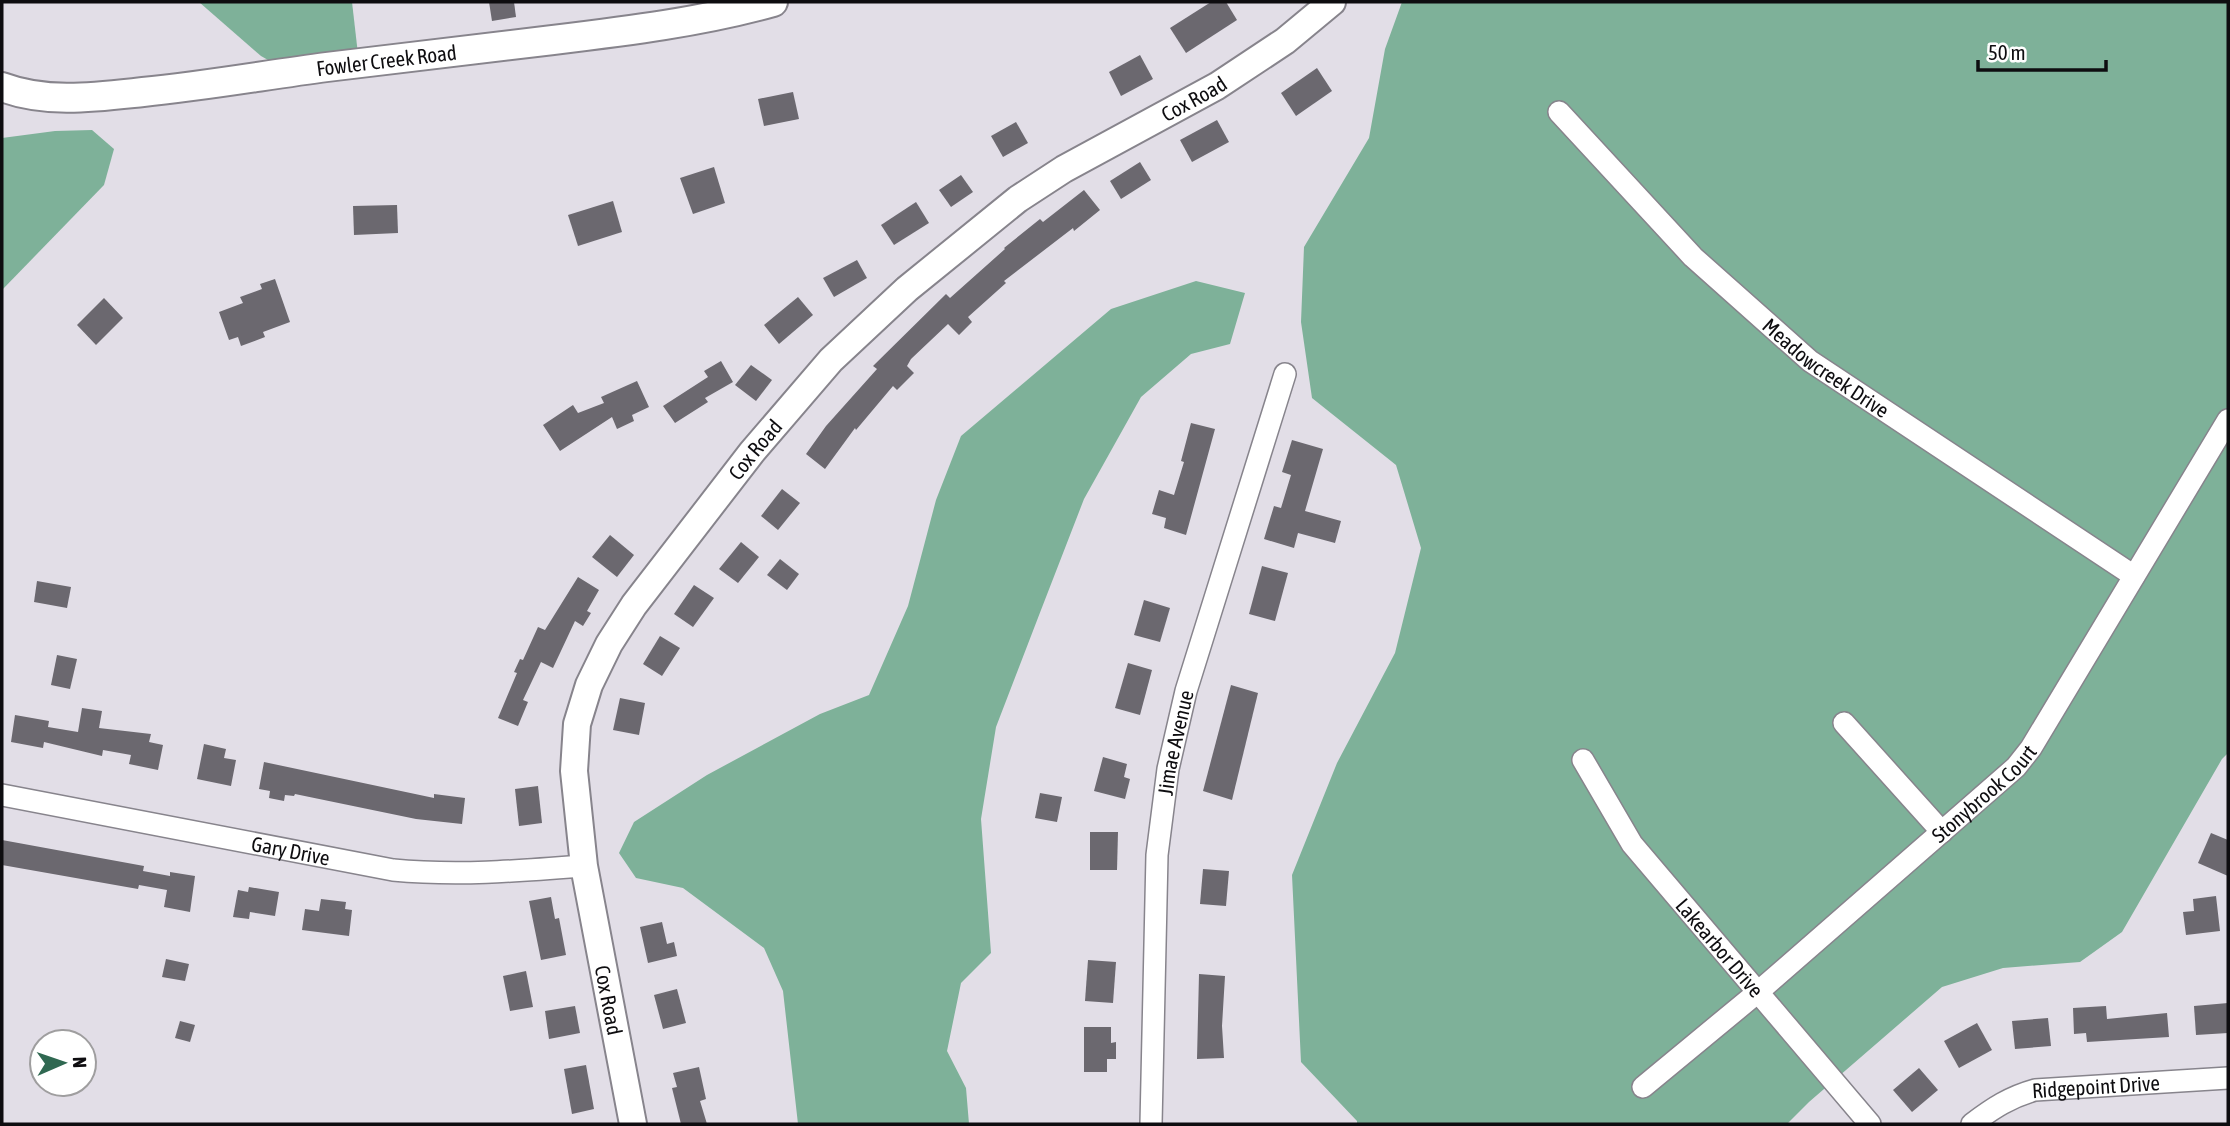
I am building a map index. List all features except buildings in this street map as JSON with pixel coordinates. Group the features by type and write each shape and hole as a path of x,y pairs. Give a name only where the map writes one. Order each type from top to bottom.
{"main road":[{"name":"Fowler Creek Road","path":"2,87 18,93 54,98 163,90 631,31 727,15 772,2"}],"street":[{"name":"Cox Road","path":"633,1124 584,866 574,771 577,723 589,685 609,644 634,605 751,452 831,360 907,289 1018,199 1064,169 1217,86 1285,41 1332,2"},
{"name":"Meadowcreek Drive","path":"1559,112 1693,257 1810,360 2134,576"},
{"name":"Jimae Avenue","path":"1151,1124 1157,855 1168,769 1186,691 1285,373"},
{"name":"Stonybrook Court","path":"1643,1087 1758,992 2016,768 2031,748 2228,420"},
{"path":"1844,723 1942,832"},
{"name":"Lakearbor Drive","path":"1583,760 1632,844 1870,1124"},
{"name":"Gary Drive","path":"2,795 393,870 438,874 496,873 584,866"},
{"name":"Ridgepoint Drive","path":"1972,1124 2012,1096 2035,1090 2228,1078"}],"green space":[{"path":"199,2 352,2 359,63 289,72 261,56"},
{"path":"1402,2 2228,2 2228,753 2222,759 2122,932 2080,962 2003,968 1942,987 1787,1124 1357,1124 1301,1062 1292,875 1337,763 1395,653 1421,548 1396,465 1312,398 1301,322 1304,247 1369,138 1385,49"},
{"path":"92,130 114,149 104,185 2,290 2,138 55,131"},
{"path":"1196,281 1245,293 1230,344 1191,354 1141,397 1084,499 996,727 981,819 991,953 961,983 947,1051 966,1088 969,1124 798,1124 783,991 764,948 683,888 636,878 619,853 634,822 707,775 820,714 869,695 908,606 936,500 961,436 1111,309"}]}
